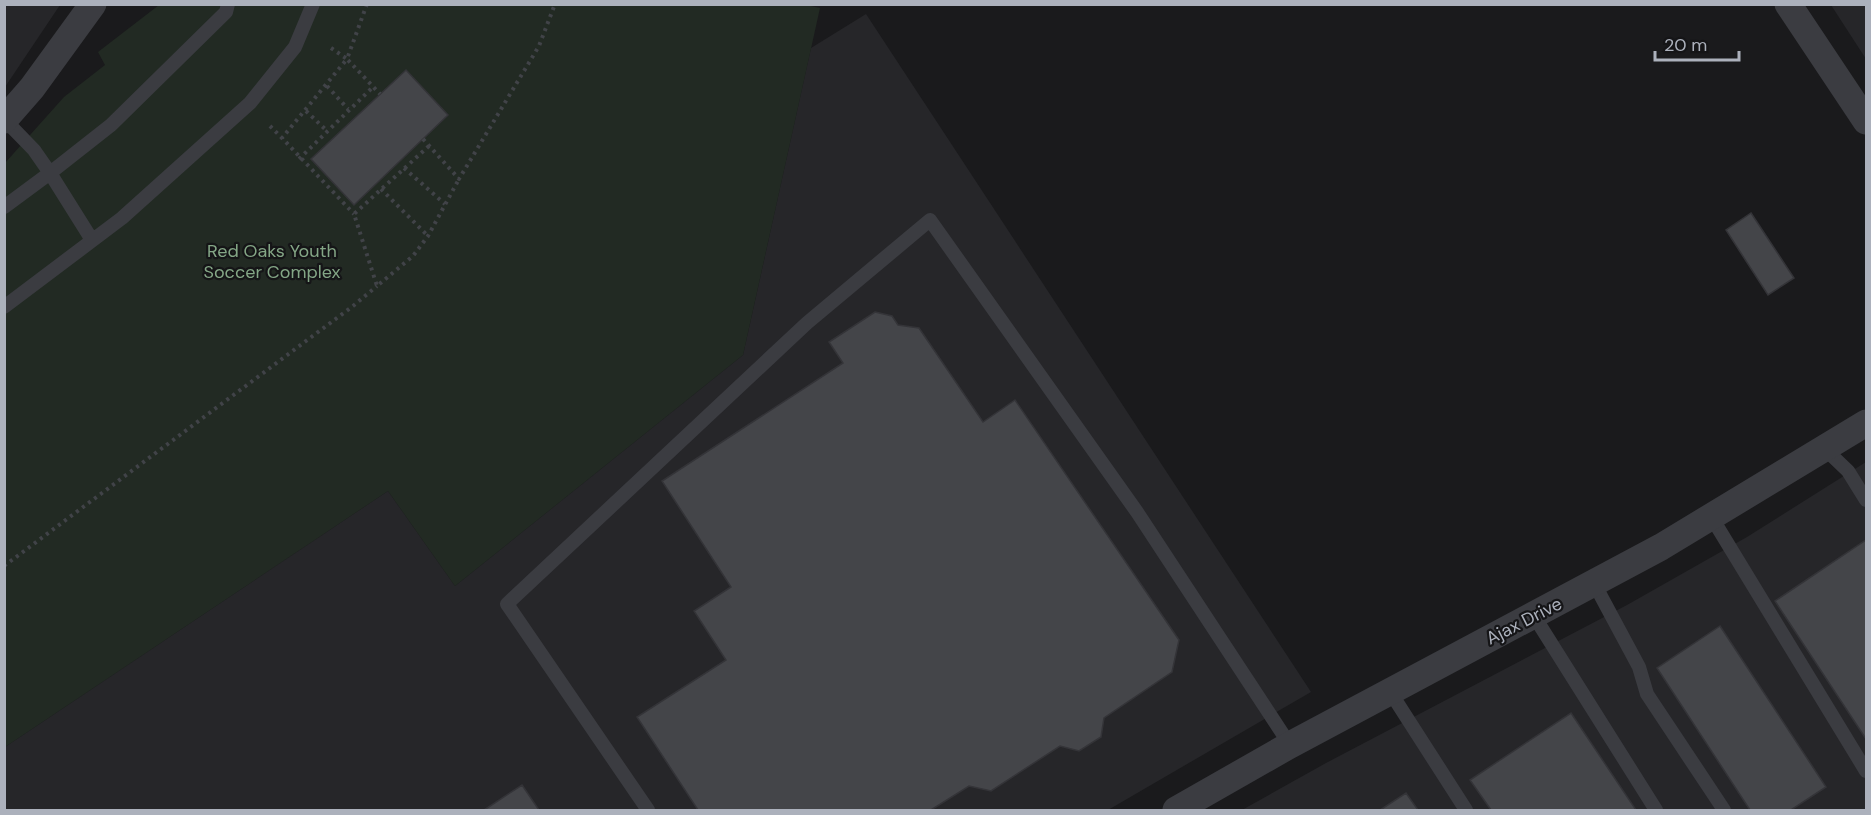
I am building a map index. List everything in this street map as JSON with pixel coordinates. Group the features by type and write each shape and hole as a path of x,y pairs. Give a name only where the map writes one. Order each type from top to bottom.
{"street":[{"path":"1788,4 1866,121"},
{"path":"5,120 32,88 88,6"},
{"name":"Ajax Drive","path":"1176,810 1389,690 1594,585 1712,518 1866,423"}],"lane":[{"path":"4,207 111,125 226,12 228,4"},
{"path":"4,307 122,218 250,103 295,47 313,4"},
{"path":"5,120 27,142 50,173 92,240"},
{"path":"648,810 507,603 807,323 930,220 1137,512 1290,744"},
{"path":"1825,449 1848,471 1866,500"},
{"path":"1712,518 1866,771"},
{"path":"1594,585 1639,667 1647,694 1724,810"},
{"path":"1534,616 1656,810"},
{"path":"1389,690 1466,810"}],"path":[{"path":"282,138 347,59 367,4"},
{"path":"4,566 353,306 412,256 428,236 459,179 539,46 555,4"},
{"path":"331,48 347,59 380,94"},
{"path":"327,86 348,109"},
{"path":"299,159 326,130 373,87"},
{"path":"306,111 326,130"},
{"path":"270,126 299,159 354,214 376,286"},
{"path":"423,140 459,179"},
{"path":"354,214 429,146"},
{"path":"404,168 445,204"},
{"path":"381,189 428,236"}],"shaded area":[{"path":"4,5 60,5 5,87"},
{"path":"1831,5 1866,5 1866,59"},
{"path":"866,14 1311,692 1108,810 5,810 5,747 388,491 455,586 743,355 811,48"},
{"path":"1866,462 1866,810 1242,810 1326,763 1627,605 1747,537"}],"green space":[{"name":"Red Oaks Youth Soccer Complex","path":"802,4 820,8 743,355 455,586 388,491 5,747 5,163 64,97 105,65 98,52 159,5"}],"building":[{"path":"406,70 448,115 354,205 311,159"},
{"path":"1751,213 1794,278 1768,295 1726,230"},
{"path":"875,312 892,316 898,325 919,328 983,422 1015,400 1179,640 1172,672 1104,718 1101,737 1079,751 1060,746 991,791 969,786 931,810 698,810 637,717 726,660 694,611 731,587 662,481 843,363 829,342"},
{"path":"1866,540 1866,739 1775,601"},
{"path":"1720,626 1826,787 1791,810 1750,810 1657,668"},
{"path":"1571,713 1636,810 1491,810 1470,780"},
{"path":"522,785 539,810 484,810"},
{"path":"1406,793 1418,810 1380,810"}]}
